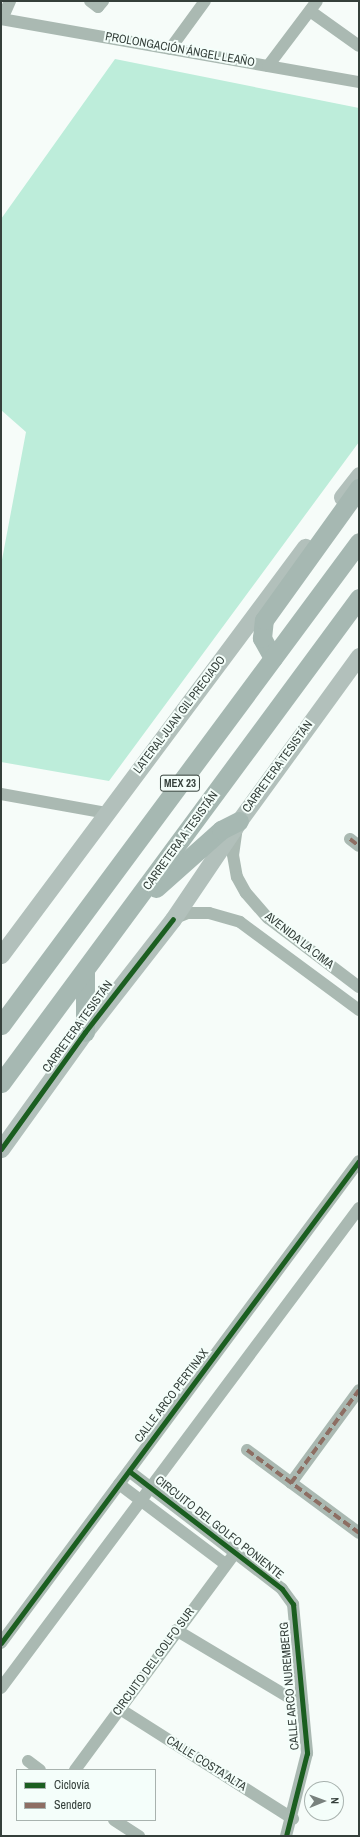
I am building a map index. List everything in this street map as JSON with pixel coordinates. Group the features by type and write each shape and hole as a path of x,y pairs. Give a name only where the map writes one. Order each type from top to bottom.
{"main road":[{"name":"LATERAL JUAN GIL PRECIADO","path":"1,955 359,475"},
{"path":"273,658 262,638 264,620 359,488"},
{"name":"MEX 23","path":"1,1025 359,542"},
{"name":"CARRETERA A TESISTÁN","path":"1,1083 131,910 359,598"},
{"name":"CARRETERA TESISTÁN","path":"1,1149 85,1032 173,919 238,821 359,656"},
{"path":"131,910 221,830 238,821"},
{"path":"85,971 85,1032"}],"street":[{"path":"2,19 10,1"},
{"path":"90,1 98,7 103,1"},
{"path":"170,49 205,1"},
{"path":"268,66 314,6 359,46"},
{"name":"PROLONGACIÓN ÁNGEL LEAÑO","path":"2,19 359,82"},
{"path":"1,794 107,813"},
{"name":"AVENIDA LA CIMA","path":"238,821 234,855 237,877 259,909 287,933 359,987"},
{"name":"AVENIDA LA CIMA","path":"173,919 188,913 225,916 240,922 359,1010"},
{"path":"276,949 287,933"},
{"name":"CALLE ARCO PERTINAX","path":"1,1643 359,1161"},
{"path":"1,1688 359,1208"},
{"path":"291,1483 359,1390"},
{"path":"247,1450 359,1533"},
{"name":"CIRCUITO DEL GOLFO PONIENTE","path":"129,1471 234,1554 282,1589 293,1604"},
{"name":"CIRCUITO DEL GOLFO PONIENTE","path":"119,1484 225,1564"},
{"path":"162,1516 171,1504"},
{"name":"CIRCUITO DEL GOLFO SUR","path":"76,1769 176,1630 234,1554"},
{"name":"CALLE ARCO NUREMBERG","path":"286,1836 293,1819 307,1753 293,1604"},
{"path":"176,1630 302,1704"},
{"name":"CALLE COSTA ALTA","path":"120,1709 293,1819"},
{"path":"28,1761 39,1769"},
{"path":"116,1821 139,1836"}],"green space":[{"path":"115,59 359,108 359,442 109,781 1,762 1,565 26,432 1,410 1,219"}],"marked path":[{"path":"350,839 359,846"},
{"path":"291,1483 359,1390"},
{"path":"247,1450 359,1533"}],"cycle path":[{"path":"1,1149 85,1032 173,919"},
{"path":"1,1643 359,1161"},
{"path":"129,1471 282,1589 293,1604 307,1753 286,1836"}]}
